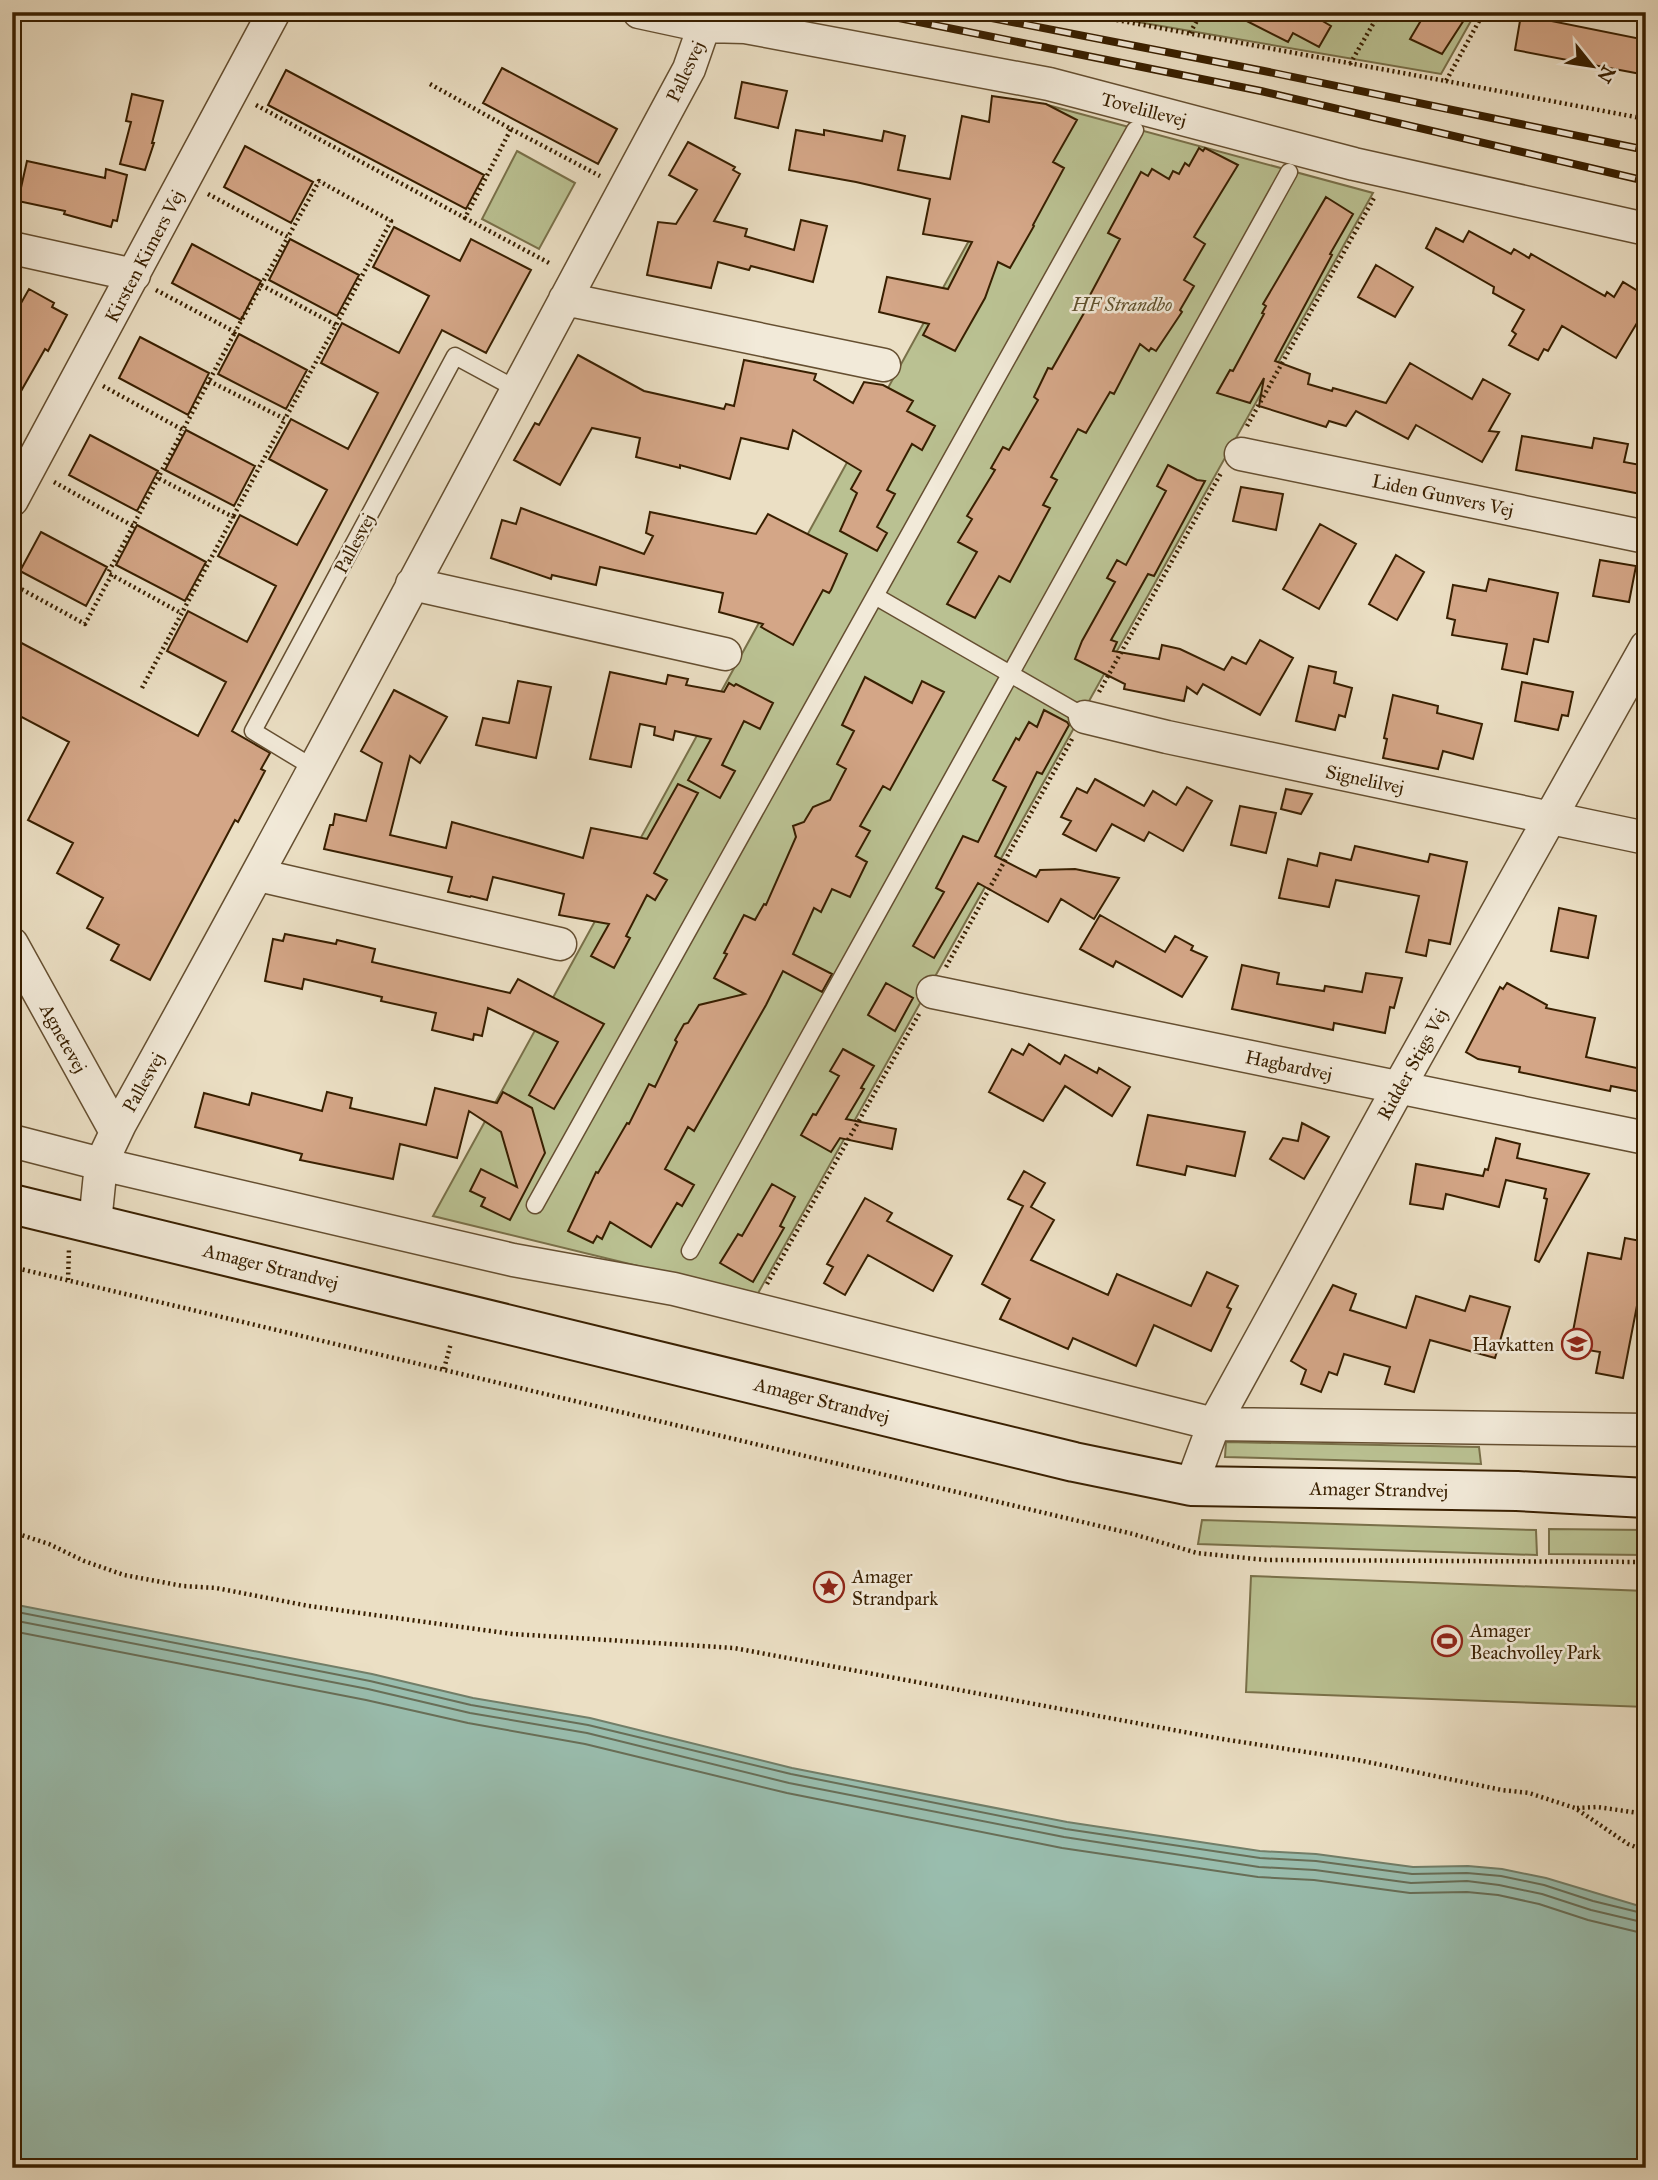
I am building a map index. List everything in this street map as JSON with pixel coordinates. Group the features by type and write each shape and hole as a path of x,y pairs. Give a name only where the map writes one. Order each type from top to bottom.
{"street":[{"name":"Kirsten Kimers Vej","path":"12,499 134,277 274,12"},
{"name":"Tovelillevej","path":"639,12 704,26 745,27 1049,84 1354,164 1646,229"},
{"name":"Pallesvej","path":"95,1223 101,1164 116,1132 258,875 689,69 704,26"},
{"path":"12,248 134,277"},
{"path":"571,289 884,365"},
{"name":"Liden Gunvers Vej","path":"1236,451 1646,537"},
{"path":"412,584 725,654"},
{"name":"Ridder Stigs Vej","path":"1191,1486 1214,1423 1646,647"},
{"name":"Signelilvej","path":"1085,717 1167,737 1646,838"},
{"path":"258,875 560,944"},
{"name":"Agnetevej","path":"12,944 116,1132"},
{"name":"Hagbardvej","path":"933,992 1646,1138"},
{"path":"12,1141 513,1259 674,1289 1214,1423 1646,1430"},
{"name":"Amager Strandvej","path":"12,1204 1074,1462 1191,1486 1517,1491 1646,1498"}],"lane":[{"path":"536,1205 1135,130"},
{"path":"690,1251 1289,172"},
{"name":"Pallesvej","path":"314,768 253,731 455,356 518,390"},
{"path":"875,596 1085,717"}],"path":[{"path":"1190,33 1202,12"},
{"path":"1350,65 1380,12"},
{"path":"1446,82 1484,12"},
{"path":"1095,16 1646,119"},
{"path":"430,85 624,189"},
{"path":"232,92 465,218 571,289"},
{"path":"465,218 511,129"},
{"path":"184,181 288,237"},
{"path":"142,688 391,221 319,181 235,332 108,573 181,613"},
{"path":"753,1310 1236,451 1378,192"},
{"path":"134,277 235,332"},
{"path":"261,285 336,325"},
{"path":"80,374 183,430"},
{"path":"209,381 285,419"},
{"path":"29,468 133,526"},
{"path":"158,478 233,517"},
{"path":"12,584 85,624 112,574"},
{"path":"12,1267 1133,1534 1197,1553 1266,1560 1646,1562"},
{"path":"12,1532 124,1575 183,1586 216,1588 309,1606 513,1634 734,1648 1529,1793 1575,1808 1628,1844 1646,1851"},
{"path":"1575,1808 1597,1807 1646,1814"}],"green space":[{"path":"1476,12 1441,74 1091,14"},
{"name":"HF Strandbo","path":"1044,104 1373,193 757,1295 433,1216"},
{"path":"517,151 575,183 539,249 482,219"},
{"path":"1226,1442 1479,1447 1481,1464 1225,1457"},
{"path":"1202,1520 1536,1530 1537,1555 1198,1544"},
{"path":"1549,1529 1646,1530 1646,1555 1549,1554"},
{"name":"Amager Beachvolley Park","path":"1251,1576 1646,1591 1646,1707 1246,1692"}],"water":[{"path":"12,1604 372,1674 473,1698 590,1718 792,1768 1067,1822 1260,1851 1316,1854 1413,1867 1468,1866 1502,1869 1546,1878 1646,1908 1646,2168 12,2168"}],"building":[{"path":"1229,12 1307,12 1331,26 1319,47 1293,33 1288,42"},
{"path":"1426,12 1452,12 1464,20 1442,54 1410,39"},
{"path":"1521,15 1646,40 1646,75 1515,50"},
{"path":"502,68 617,129 598,164 483,103"},
{"path":"286,70 484,175 466,209 268,105"},
{"path":"742,82 787,91 778,128 735,118"},
{"path":"132,94 163,101 145,170 120,164 131,122 126,121"},
{"path":"992,96 1046,104 1077,120 1053,162 1064,168 1034,226 1010,268 998,262 985,298 955,351 923,335 929,324 879,312 887,277 948,289 972,242 923,234 930,199 789,170 796,130 824,135 824,130 882,141 884,131 905,136 898,170 950,179 962,116 989,122"},
{"path":"688,142 735,167 733,170 740,174 714,221 747,229 745,236 794,250 801,220 827,226 813,282 751,266 749,270 718,262 711,288 647,275 658,222 676,224 697,190 669,175"},
{"path":"245,146 313,182 291,223 224,187"},
{"path":"1199,148 1203,151 1205,148 1238,165 1194,237 1205,244 1184,280 1194,286 1180,310 1182,312 1156,351 1151,348 1149,351 1140,344 1114,394 1110,392 1086,433 1078,429 1051,477 1057,480 1043,505 1050,508 1010,582 999,576 975,618 947,604 977,552 958,542 972,519 967,516 995,470 991,468 1003,447 1009,450 1038,400 1034,397 1048,368 1052,369 1084,313 1081,312 1120,239 1108,233 1141,172 1148,176 1152,169 1169,179 1173,171 1179,174 1185,163 1189,166"},
{"path":"27,161 105,178 106,169 127,175 117,221 113,220 111,227 64,214 65,211 18,201"},
{"path":"1326,197 1353,214 1275,361 1310,374 1308,384 1386,403 1410,363 1472,399 1483,379 1510,394 1489,431 1499,432 1482,462 1416,425 1408,439 1356,411 1346,426 1329,421 1326,427 1259,406 1264,378 1250,403 1217,393 1230,370 1233,371 1264,314 1262,313 1266,306 1263,304"},
{"path":"394,227 460,261 471,239 531,270 486,353 442,330 232,731 270,753 261,769 265,771 238,822 235,820 150,980 111,960 119,945 87,928 103,898 57,873 73,843 28,820 69,742 12,712 12,638 198,736 226,682 167,651 188,611 247,642 276,586 218,556 240,515 297,545 327,490 269,459 291,419 348,449 378,393 321,363 342,323 399,353 429,296 373,267"},
{"path":"1436,228 1463,242 1469,231 1511,254 1514,249 1529,258 1531,254 1605,296 1607,292 1614,297 1623,282 1646,296 1646,308 1616,358 1562,326 1548,351 1544,349 1538,360 1509,345 1516,334 1512,331 1524,310 1493,293 1494,287 1426,248"},
{"path":"290,239 359,275 337,316 269,280"},
{"path":"192,244 261,281 241,320 172,283"},
{"path":"1376,265 1413,287 1395,317 1358,297"},
{"path":"29,289 54,303 52,307 67,315 48,351 45,349 12,407 12,319"},
{"path":"239,334 307,370 286,409 218,374"},
{"path":"140,337 209,373 188,415 119,378"},
{"path":"578,355 644,391 724,409 726,404 734,406 744,360 816,374 814,380 853,403 864,382 883,385 913,401 907,411 935,426 922,450 912,444 887,490 895,494 877,527 887,533 877,551 840,531 857,493 851,489 861,471 793,430 788,449 741,438 730,479 680,465 680,468 636,457 640,438 592,428 560,485 514,460 535,423 539,425"},
{"path":"186,430 255,466 234,506 165,470"},
{"path":"90,435 158,471 137,511 69,475"},
{"path":"1522,436 1592,448 1594,438 1628,444 1624,462 1646,466 1646,495 1516,470"},
{"path":"1168,465 1197,480 1205,481 1154,576 1148,574 1111,640 1117,642 1113,651 1159,659 1162,645 1180,649 1224,670 1232,657 1246,664 1260,640 1293,658 1260,715 1203,684 1197,694 1187,687 1184,701 1124,689 1125,684 1075,659 1115,582 1107,578 1117,560 1126,565 1166,491 1157,486"},
{"path":"1241,487 1283,494 1276,530 1233,521"},
{"path":"521,508 644,554 653,536 646,533 650,512 756,534 768,514 847,554 831,590 829,593 823,590 793,645 761,627 763,624 719,612 723,593 600,567 596,585 552,575 551,579 491,558 502,520 516,524"},
{"path":"1320,524 1356,544 1319,609 1283,589"},
{"path":"137,525 206,562 185,601 116,565"},
{"path":"41,532 107,567 86,606 20,571"},
{"path":"1396,555 1424,572 1397,620 1369,604"},
{"path":"1600,560 1636,566 1629,602 1593,596"},
{"path":"1489,579 1558,593 1548,642 1534,639 1527,674 1502,669 1507,644 1452,635 1455,620 1447,618 1453,585 1486,591"},
{"path":"1309,666 1336,672 1334,683 1352,688 1345,717 1339,715 1335,730 1296,721"},
{"path":"610,672 666,684 668,675 688,679 686,685 724,692 729,683 734,686 736,684 773,703 760,729 744,721 722,765 735,771 720,798 688,780 711,739 675,731 673,740 654,735 655,727 640,724 631,767 590,759"},
{"path":"865,677 912,703 922,681 944,692 890,790 883,786 860,826 870,831 856,856 867,862 850,897 832,889 821,912 814,908 793,954 832,974 822,992 783,971 694,1131 688,1127 665,1169 694,1185 682,1206 677,1203 651,1247 610,1222 602,1239 597,1236 593,1243 568,1231 596,1172 598,1173 627,1123 629,1124 649,1084 655,1087 684,1024 688,1023 699,1005 745,994 714,978 744,915 755,920 764,904 766,905 796,837 793,826 804,822 813,807 830,800 846,769 837,764 854,731 842,725"},
{"path":"518,681 551,687 536,758 476,745 483,718 509,723"},
{"path":"1522,682 1573,692 1568,716 1562,715 1558,730 1515,721"},
{"path":"394,690 447,717 420,763 410,756 390,835 446,848 452,822 583,858 591,828 647,839 678,784 698,793 654,873 667,880 655,900 647,895 626,936 630,938 614,968 591,956 609,924 559,915 564,894 493,877 487,900 470,897 448,892 452,877 324,849 335,814 366,821 382,763 361,751"},
{"path":"1393,695 1438,706 1437,713 1482,724 1473,759 1443,751 1438,769 1383,758 1387,739 1384,738"},
{"path":"1044,710 1069,725 1042,774 1037,772 995,856 1036,877 1040,870 1075,869 1119,878 1094,919 1061,899 1048,922 978,883 934,958 913,946 944,892 936,888 963,836 978,842 1006,787 993,780 1016,738 1019,740 1029,722 1037,727"},
{"path":"1095,779 1144,806 1153,791 1176,805 1187,787 1212,801 1183,851 1149,832 1144,841 1112,824 1096,851 1063,834 1071,821 1061,817 1077,788 1087,793"},
{"path":"1286,789 1312,794 1301,814 1281,809"},
{"path":"1240,806 1276,813 1266,853 1231,845"},
{"path":"1355,846 1428,862 1430,854 1467,862 1450,944 1429,940 1426,956 1406,952 1419,896 1336,880 1329,907 1279,898 1288,859 1317,866 1320,853 1351,860"},
{"path":"1559,908 1596,916 1588,958 1551,951"},
{"path":"1100,915 1165,952 1175,936 1193,946 1191,950 1207,957 1182,997 1116,961 1113,967 1080,949"},
{"path":"285,934 336,944 337,940 375,949 372,962 510,993 518,979 604,1024 554,1109 529,1095 558,1042 488,1008 482,1036 474,1034 473,1040 432,1030 436,1013 381,1001 382,997 304,979 302,989 265,981 273,939 283,941"},
{"path":"1242,965 1279,973 1277,984 1324,991 1325,986 1362,992 1366,973 1402,978 1394,1008 1390,1007 1385,1033 1334,1023 1333,1030 1232,1009"},
{"path":"886,983 913,998 895,1031 868,1015"},
{"path":"1507,983 1547,1005 1546,1008 1595,1018 1586,1057 1646,1070 1646,1093 1611,1086 1610,1091 1519,1072 1520,1067 1478,1059 1466,1052 1500,987 1503,989"},
{"path":"1029,1044 1060,1064 1065,1055 1097,1073 1099,1068 1130,1087 1112,1116 1065,1086 1043,1121 989,1092 1012,1049 1023,1055"},
{"path":"843,1049 874,1066 846,1119 896,1129 892,1149 840,1138 831,1152 801,1135 839,1076 830,1071"},
{"path":"435,1088 497,1103 503,1092 532,1108 545,1153 510,1220 481,1206 485,1198 470,1191 481,1169 517,1187 501,1132 469,1111 457,1158 400,1144 393,1179 300,1160 302,1154 195,1127 204,1093 249,1105 252,1093 322,1111 327,1092 352,1098 350,1108 426,1125"},
{"path":"1148,1115 1245,1132 1235,1176 1187,1166 1185,1175 1137,1165"},
{"path":"1302,1123 1329,1137 1304,1179 1270,1159 1283,1138 1298,1141"},
{"path":"1496,1138 1520,1144 1517,1158 1589,1174 1539,1262 1535,1260 1547,1199 1544,1198 1546,1189 1506,1180 1499,1207 1446,1194 1443,1209 1410,1204 1416,1164 1483,1176 1485,1169 1488,1170"},
{"path":"1024,1171 1045,1183 1031,1207 1054,1220 1031,1260 1108,1295 1117,1274 1191,1306 1207,1272 1238,1286 1227,1307 1231,1309 1211,1351 1154,1325 1136,1366 1073,1338 1068,1349 1000,1319 1010,1299 982,1284 1023,1206 1008,1199"},
{"path":"772,1184 795,1197 780,1226 784,1228 753,1282 720,1263 738,1234 742,1236"},
{"path":"865,1198 892,1213 887,1221 952,1256 933,1291 868,1255 845,1295 824,1283 833,1267 827,1264"},
{"path":"1625,1238 1646,1242 1646,1259 1623,1378 1596,1373 1600,1352 1570,1347 1588,1253 1621,1259"},
{"path":"1333,1285 1356,1294 1350,1310 1406,1328 1416,1296 1465,1311 1470,1296 1510,1307 1495,1358 1430,1340 1414,1392 1385,1384 1390,1367 1344,1354 1337,1375 1329,1372 1321,1392 1301,1384 1306,1370 1291,1361"}],"railway":[{"path":"869,12 1261,91 1646,181"},
{"path":"961,12 1646,150"}],"place":[{"name":"Havkatten","path":"1577,1344"},
{"name":"Amager Strandpark","path":"829,1587"},
{"name":"Amager Beachvolley Park","path":"1447,1641"}]}
